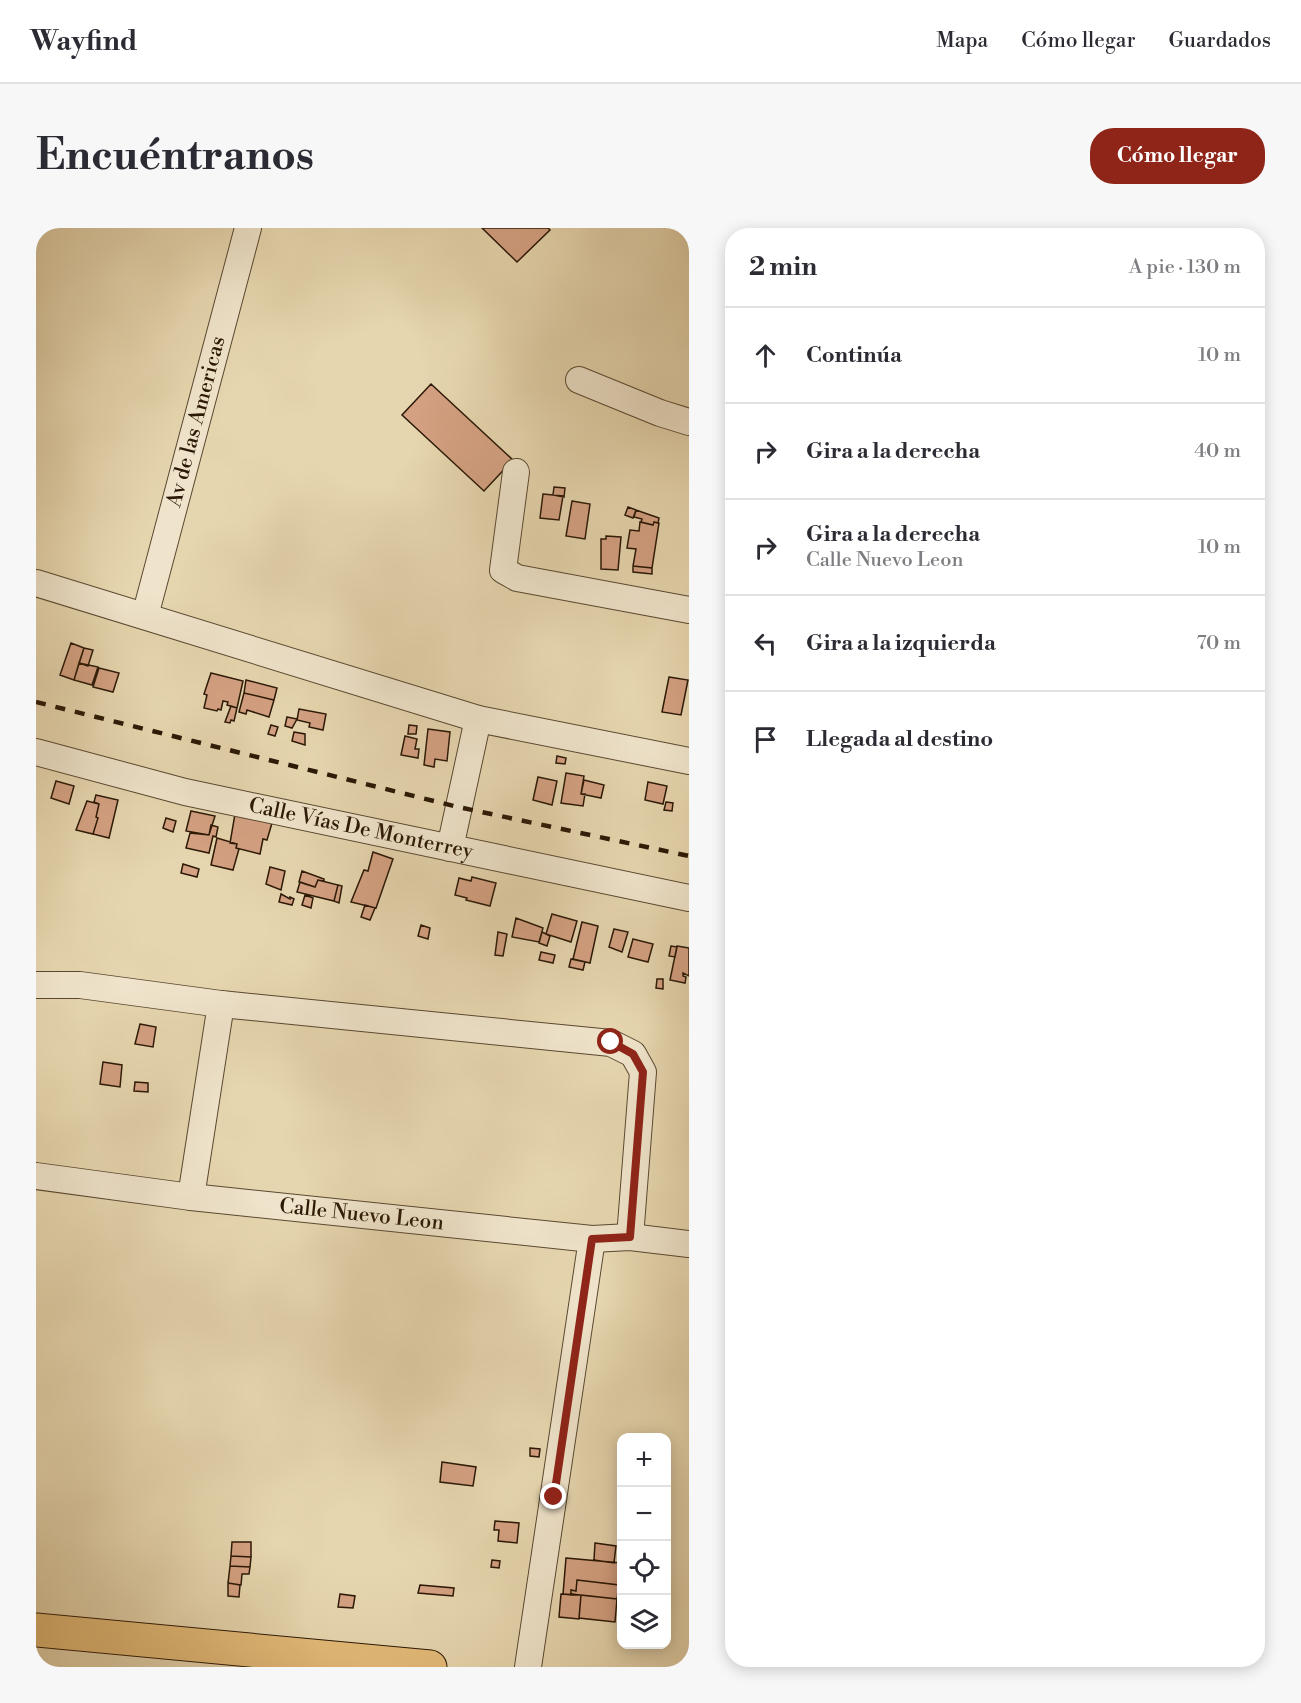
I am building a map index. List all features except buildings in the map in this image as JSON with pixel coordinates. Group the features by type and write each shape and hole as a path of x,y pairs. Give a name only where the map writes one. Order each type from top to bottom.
{"main road":[{"path":"36,1630 430,1667"}],"street":[{"name":"Av de las Americas","path":"145,616 248,228"},
{"path":"579,380 660,413 689,422"},
{"path":"516,472 503,570 517,578 689,610"},
{"path":"36,583 478,719 689,760"},
{"path":"450,848 478,719"},
{"name":"Calle Vías De Monterrey","path":"36,752 185,792 689,898"},
{"path":"36,985 80,986 221,1004 611,1042 633,1054 643,1072 630,1237"},
{"path":"191,1197 221,1004"},
{"name":"Calle Nuevo Leon","path":"36,1176 191,1197 592,1239 630,1237 689,1244"},
{"path":"528,1667 592,1239"}],"railway":[{"path":"36,702 458,807 689,856"}],"route":[{"path":"554,1497 592,1239 630,1237 643,1072 633,1054 611,1042"}]}
